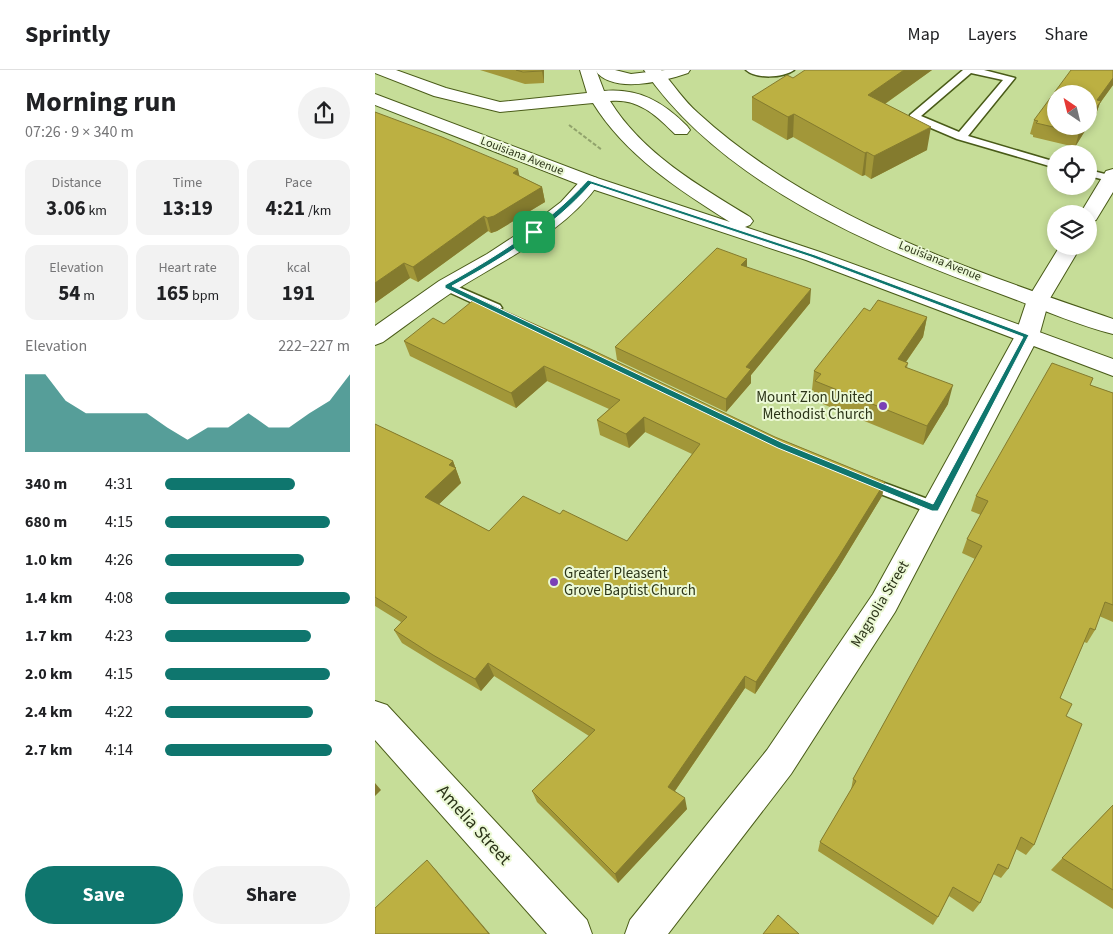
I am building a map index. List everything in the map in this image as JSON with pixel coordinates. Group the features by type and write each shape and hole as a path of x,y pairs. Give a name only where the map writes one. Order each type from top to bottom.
{"street":[{"name":"Louisiana Avenue","path":"381,70 473,102 500,107 620,95 649,101 715,157 774,180"},
{"path":"588,70 597,97"},
{"path":"603,70 624,78 683,70"},
{"name":"Louisiana Avenue","path":"655,74 677,102 721,143 774,180 809,200 926,258 1113,327"},
{"name":"Louisiana Avenue","path":"597,97 633,141 697,193 748,224 813,256"},
{"name":"Louisiana Avenue","path":"375,99 590,182 813,256 1113,368"},
{"path":"1096,205 1112,178"},
{"path":"375,337 447,286 495,259 534,232 568,206 590,182"},
{"name":"Magnolia Street","path":"644,934 779,762 884,603 1027,336 1038,300 1066,255"},
{"name":"Amelia Street","path":"375,716 573,934"}],"lane":[{"path":"751,70 759,74 789,70"},
{"path":"961,137 1011,78 969,70 914,117 961,137 1047,162"},
{"path":"1097,175 1112,178"},
{"path":"447,286 512,316"},
{"path":"849,474 935,509"}],"path":[{"path":"552,103 559,115 603,150 612,162 610,166 590,182"}],"building":[{"path":"516,70 542,70 542,71 523,72"},
{"path":"805,70 904,70 868,95 931,127 874,156 867,152 865,153 794,114 788,117 752,97 787,75 793,78"},
{"path":"1071,70 1113,70 1113,78 1097,100 1097,85 1060,85"},
{"path":"1047,102 1047,126 1036,123 1038,121 1034,120"},
{"path":"375,112 442,137 518,169 513,173 542,187 494,216 487,218 484,216 413,267 404,263 375,283"},
{"path":"717,248 747,259 741,265 811,289 746,367 751,369 726,399 615,347"},
{"path":"476,298 588,348 775,437 885,482 756,682 745,676 668,787 685,798 615,874 532,791 595,730 488,663 475,679 433,655 394,630 407,617 375,597 375,424 453,461 449,465 456,468 425,497 489,531 523,496 560,514 563,510 627,541 700,444 644,417 626,434 597,420 620,400 544,366 511,393 404,341 433,318 444,324"},
{"path":"878,300 927,317 898,359 908,363 905,367 953,385 927,426 815,381 821,374 814,371 864,308 870,311"},
{"path":"1052,363 1093,378 1090,385 1113,393 1113,605 1105,602 1095,630 1090,628 1060,698 1072,704 1066,716 1082,724 1034,845 1021,837 1008,869 998,864 980,903 953,887 938,917 820,842 856,781 853,779 982,546 967,539 988,501 976,496"},
{"path":"1113,805 1113,890 1062,858"},
{"path":"427,860 489,934 375,934 375,908"},
{"path":"778,915 799,934 763,934"}],"place":[{"name":"Mount Zion United Methodist Church","path":"883,406"},
{"name":"Greater Pleasent Grove Baptist Church","path":"554,582"}],"route":[{"path":"590,182 813,256 1027,336 935,509 780,446 447,286 495,259 534,232 568,206 590,182"}]}
